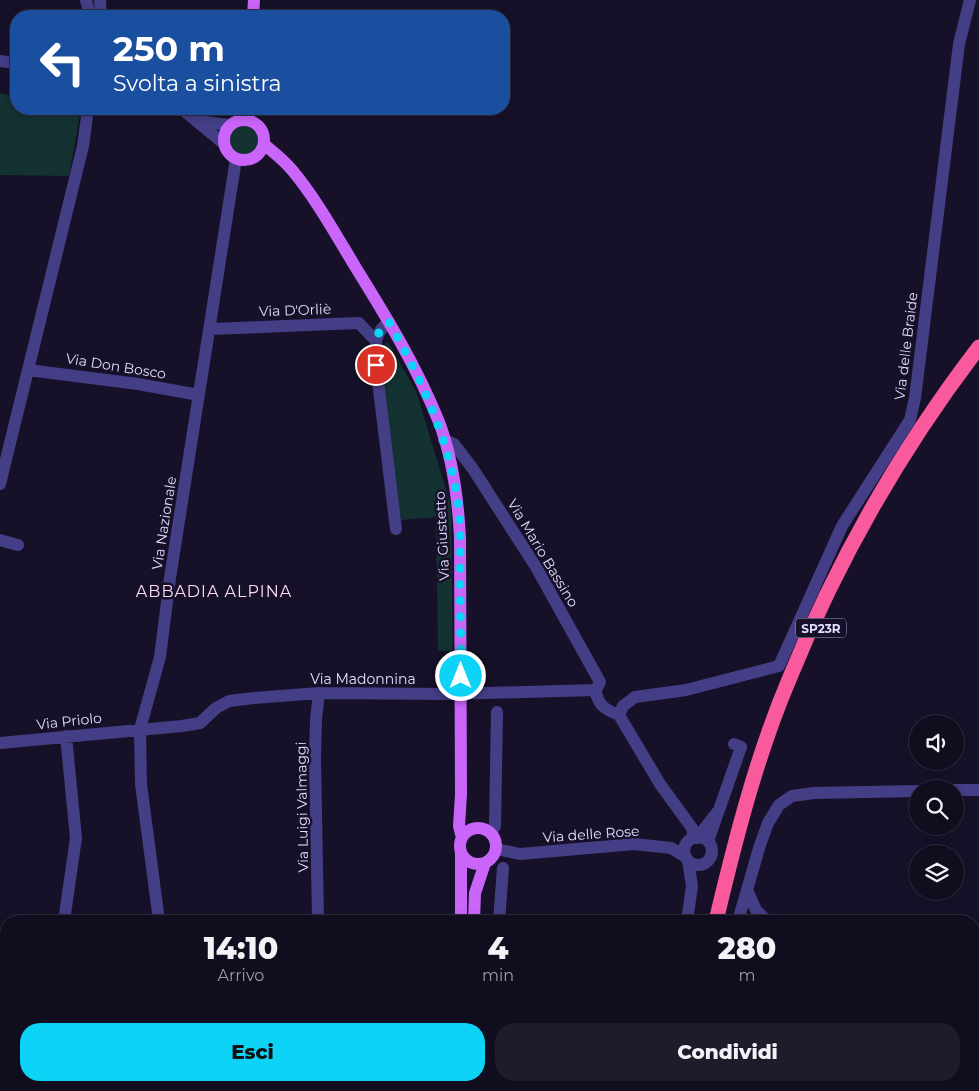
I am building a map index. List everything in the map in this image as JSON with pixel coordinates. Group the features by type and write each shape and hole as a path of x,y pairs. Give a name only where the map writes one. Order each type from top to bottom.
{"highway":[{"name":"SP23R","path":"717,915 727,875 767,739 784,692 833,581 908,446 942,395 979,347"},
{"name":"SP23R","path":"725,915 755,806 776,743 798,683 827,616 889,496 950,401 979,363"},
{"path":"710,915 715,896 727,875"}],"main road":[{"path":"252,115 254,122 263,132 261,149 250,160 230,155 224,144 226,131 236,118 254,122"},
{"name":"Via Giustetto","path":"261,149 274,160 291,168 314,198 412,362 439,422 458,503 460,538 460,826 462,838"},
{"name":"Via Giustetto","path":"461,794 467,813 476,828"},
{"path":"461,853 468,862 479,865 490,860 496,849 496,843 491,833 487,830 476,828 470,829 462,838 460,848 461,915"},
{"path":"474,915 474,893 485,863"}],"street":[{"name":"Via delle Braide","path":"619,715 623,706 635,697 686,690 779,666 842,526 910,420 913,410 959,44 970,0"},
{"path":"0,484 83,146 87,115"},
{"path":"189,115 224,144"},
{"path":"196,121 236,118"},
{"name":"Via Nazionale","path":"157,915 141,784 140,730 160,658 170,578 236,158"},
{"path":"389,322 381,327 375,340 376,365 396,529"},
{"name":"Via D'Orliè","path":"210,329 359,323 375,340"},
{"name":"Via Don Bosco","path":"28,370 129,382 199,395"},
{"name":"Via Mario Bassino","path":"444,440 454,444 473,469 536,566 600,682 595,690"},
{"path":"0,540 18,545"},
{"path":"595,690 597,700 605,710 619,715 660,784 692,828 697,840"},
{"name":"Via Madonnina","path":"140,730 200,723 216,708 229,701 319,693 451,694 595,690"},
{"name":"Via Luigi Valmaggi","path":"318,915 315,758 319,693"},
{"path":"491,833 495,826 497,712"},
{"name":"Via Priolo","path":"0,743 140,730"},
{"path":"65,915 76,838 66,736"},
{"path":"688,915 692,886 685,848 697,840 719,810 741,747 734,744"},
{"path":"964,790 979,790"},
{"path":"740,915 768,823 779,805 792,796 814,793 909,791"},
{"path":"634,844 697,840"},
{"name":"Via delle Rose","path":"496,849 520,854 634,844 664,847 679,852 698,865 707,862 712,850 697,840"},
{"path":"499,915 503,868"},
{"path":"747,890 756,910 761,915"}],"green space":[{"path":"0,93 10,95 10,115 80,115 69,176 0,175"},
{"path":"244,126 254,130 258,140 254,150 244,154 234,150 230,140 234,130"},
{"path":"388,342 416,391 451,506 453,651 438,651 436,517 401,520 379,350"}],"district":[{"name":"ABBADIA ALPINA","path":"214,591"}],"route":[{"path":"376,365 375,340 381,327 389,322 412,362 439,422 446,447 458,503 461,676"}]}
